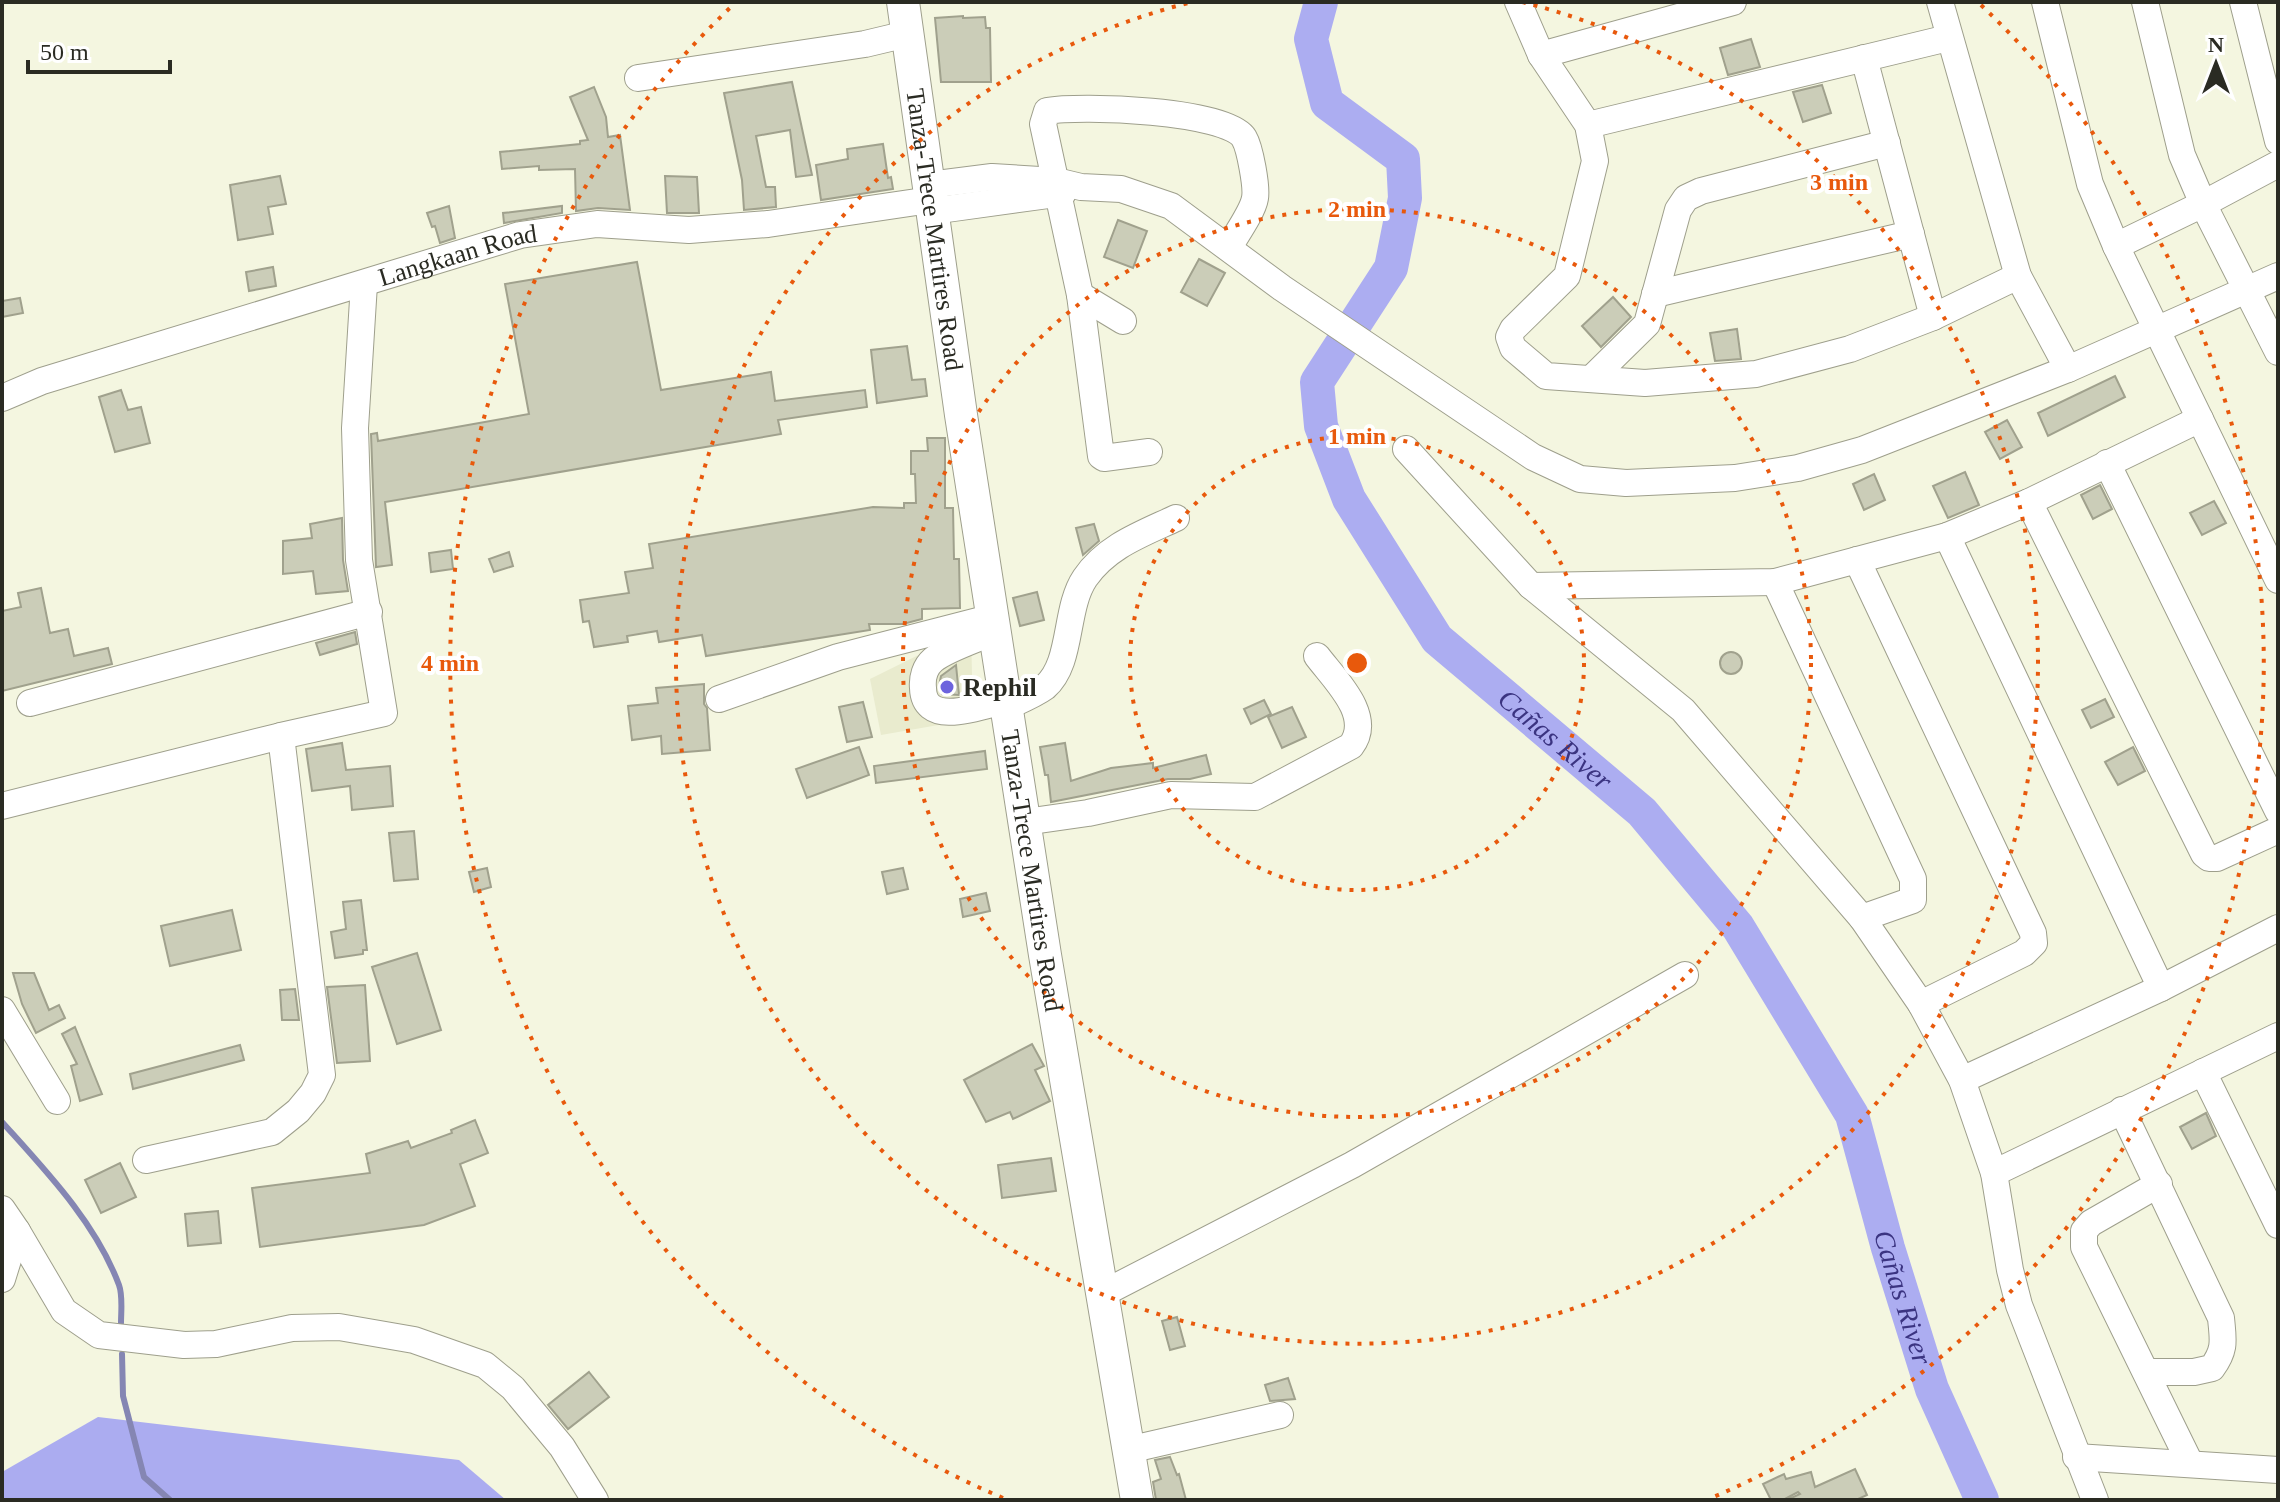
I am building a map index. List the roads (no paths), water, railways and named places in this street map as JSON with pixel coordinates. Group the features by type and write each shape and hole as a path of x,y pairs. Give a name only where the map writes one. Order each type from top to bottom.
{"main road":[{"name":"Tanza-Trece Martires Road","path":"903,2 1006,704 1137,1500"}],"street":[{"path":"1518,2 1541,55 1588,125 1595,161 1567,276 1513,329 1509,337 1513,348 1546,376 1645,383 1756,374 1850,349 1933,317 2018,276"},
{"path":"1541,55 1733,2"},
{"path":"1940,2 2018,276 2068,369"},
{"path":"2045,2 2090,184 2116,246 2278,580"},
{"path":"2145,2 2182,155 2203,204 2278,352"},
{"path":"2243,2 2278,141"},
{"path":"638,78 865,44 907,34"},
{"path":"1588,125 1948,38"},
{"path":"1864,58 1933,317"},
{"path":"1149,452 1101,456 1065,187 1043,124 1047,111 1063,108 1155,112 1226,124 1244,136 1255,198 1229,247"},
{"path":"1591,379 1647,324 1678,210 1686,198 1701,191 1887,143"},
{"path":"2116,246 2278,164"},
{"name":"Langkaan Road","path":"2,398 42,381 520,235 597,224 689,230 768,224 971,193 992,177 1065,187 1121,189 1171,206 1282,288 1533,457 1580,479 1626,483 1735,478 1798,468 1862,450 2068,369 2278,276"},
{"path":"1655,294 1911,234"},
{"path":"2,806 384,713 359,560 355,428 364,284"},
{"path":"1080,295 1123,321"},
{"path":"1531,586 1775,582 1947,536 2029,502 2200,419"},
{"path":"1406,449 1531,586 1683,710 1862,918 1921,1004 1962,1080 1994,1173 2019,1305 2095,1500"},
{"path":"2107,463 2278,811"},
{"path":"2029,502 2204,854 2217,858 2278,830"},
{"path":"994,624 934,659 926,670 923,689 931,709 955,712 1006,704 1048,684 1063,655 1074,601 1084,580 1104,556 1121,544 1176,518"},
{"path":"1947,536 2161,988"},
{"path":"1857,560 2033,933 2034,943 2024,953 1921,1004"},
{"path":"1775,582 1913,879 1913,900 1862,918"},
{"path":"30,703 369,612"},
{"path":"719,699 838,657 994,624"},
{"path":"1025,822 1088,813 1171,795 1255,797 1351,746 1358,737 1359,725 1354,705 1317,656"},
{"path":"146,1160 272,1132 298,1111 313,1093 322,1075 281,736"},
{"path":"1962,1080 2161,988 2278,928"},
{"path":"1102,1294 1352,1165 1685,975"},
{"path":"2,1010 57,1101"},
{"path":"1994,1173 2278,1036"},
{"path":"2203,1072 2278,1225"},
{"path":"2122,1110 2221,1318 2221,1355 2212,1368 2194,1372 2146,1372"},
{"path":"2159,1184 2091,1223 2084,1231 2084,1247 2190,1463"},
{"path":"2,1209 10,1242 64,1311 99,1335 184,1345 216,1344 292,1328 339,1327 414,1340 485,1365 513,1388 562,1447 595,1500"},
{"path":"2,1279 10,1242"},
{"path":"1128,1450 1280,1415"},
{"path":"2076,1457 2278,1470"}],"waterway":[{"name":"Cañas River","path":"1321,2 1311,39 1327,103 1403,159 1405,198 1391,268 1317,382 1321,426 1349,499 1437,639 1642,812 1738,927 1852,1115 1888,1248 1932,1389 1982,1500"},
{"path":"2,1122 36,1159 97,1240 119,1285 121,1323"},
{"path":"122,1354 123,1396 144,1477 170,1500"}],"place":[{"name":"Rephil","path":"947,687"}]}
